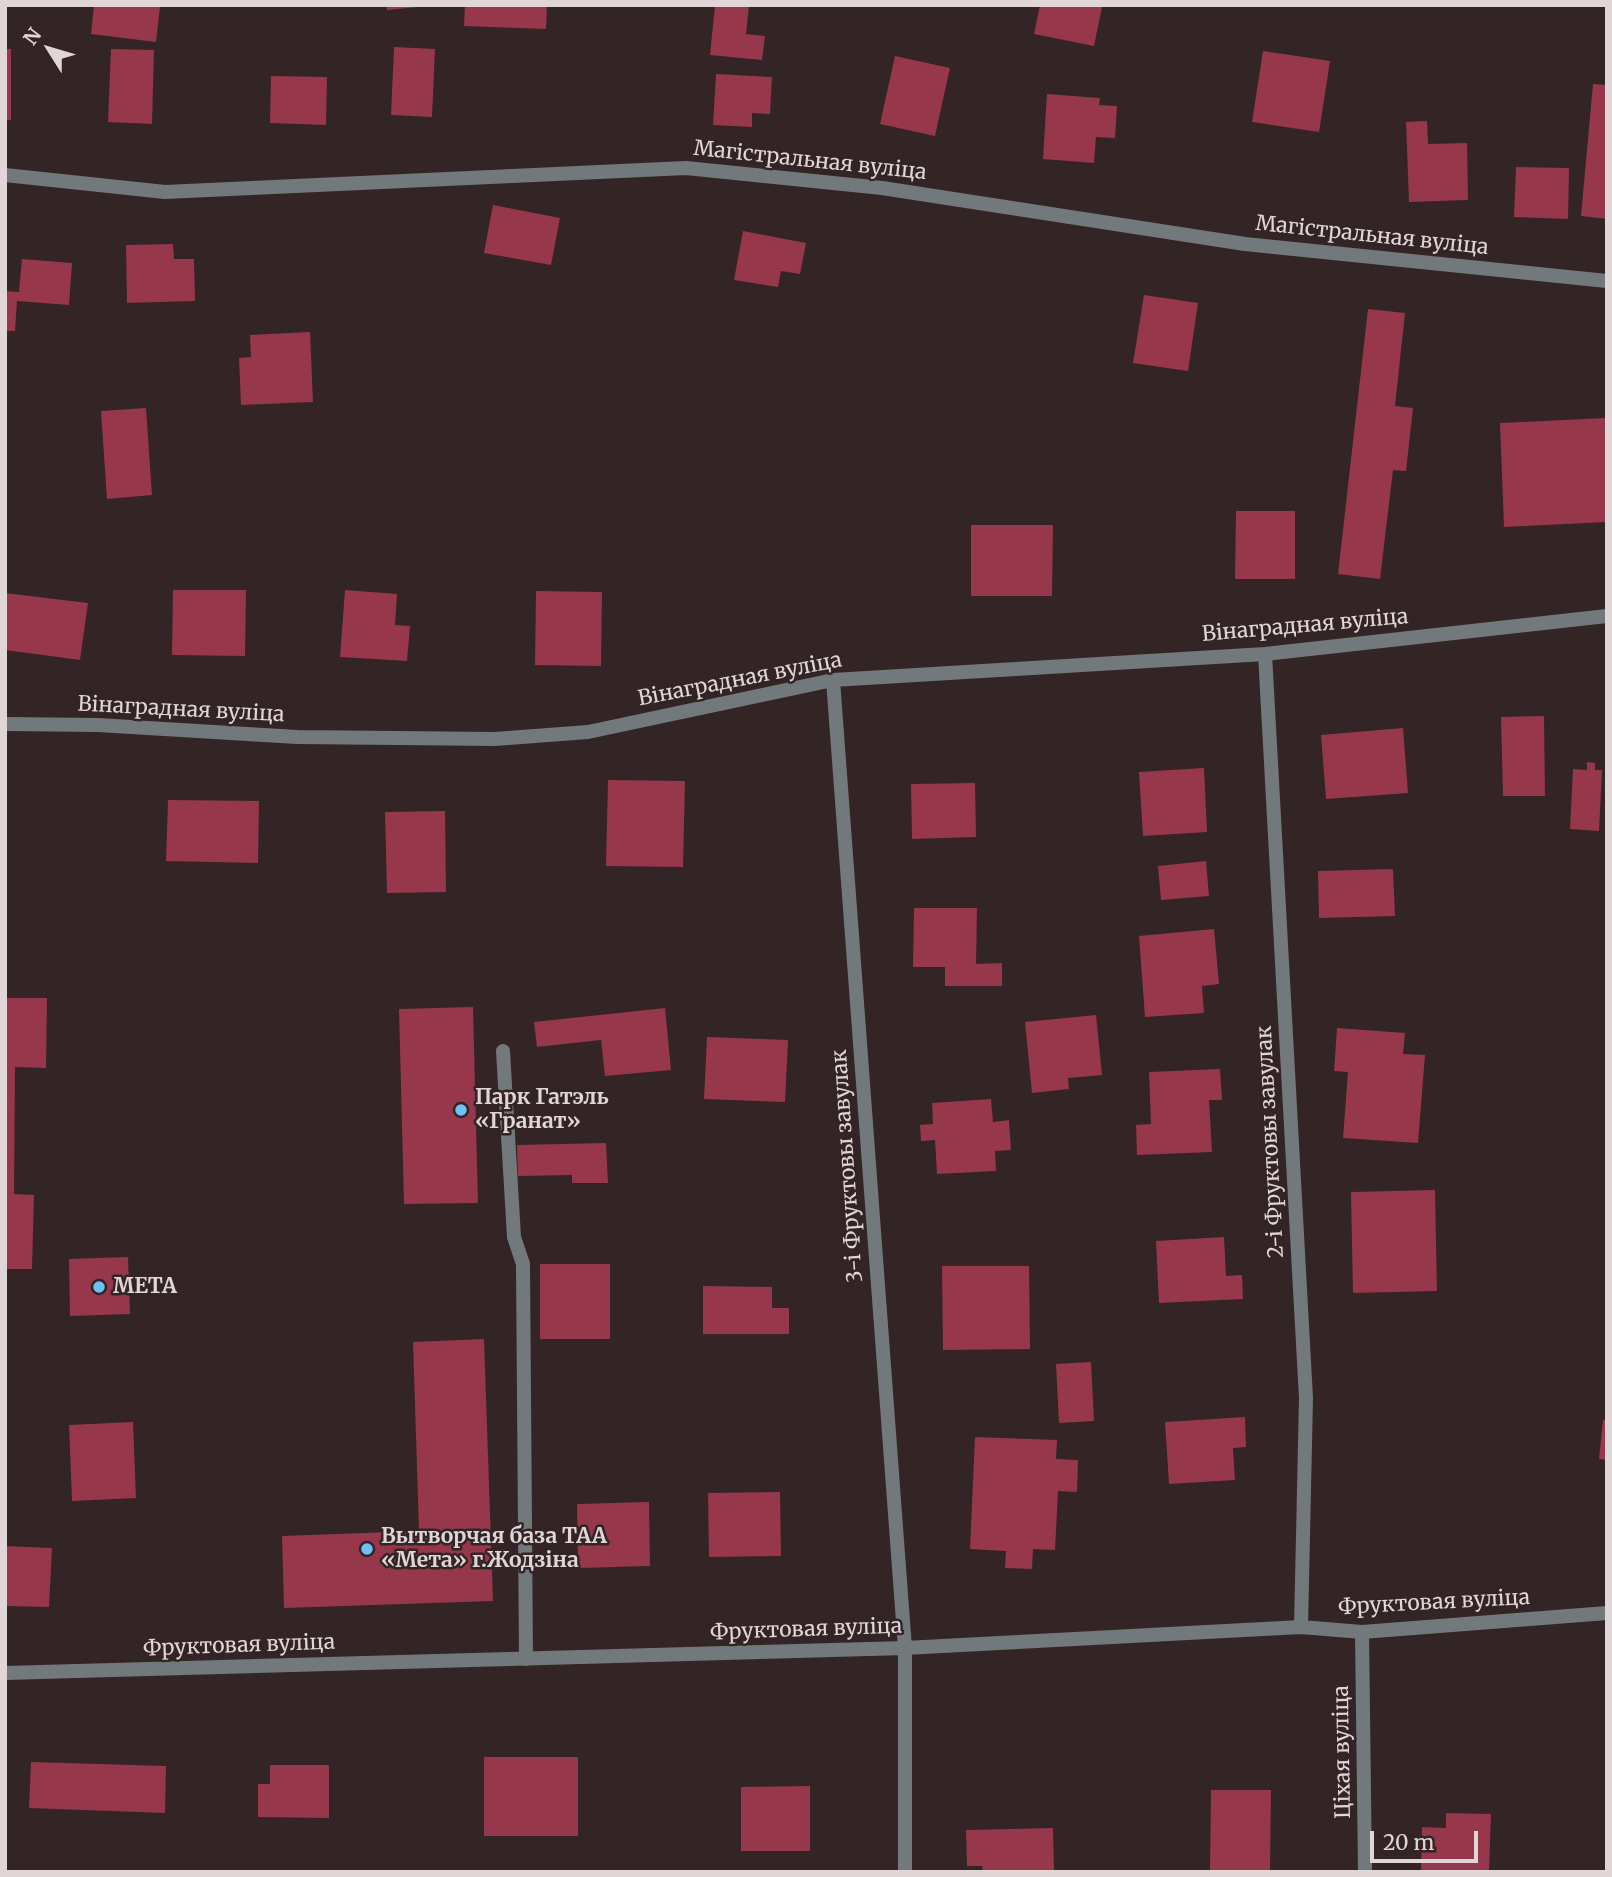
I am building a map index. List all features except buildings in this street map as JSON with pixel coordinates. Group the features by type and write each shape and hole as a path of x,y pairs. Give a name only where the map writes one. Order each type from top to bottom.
{"street":[{"name":"Магістральная вуліца","path":"5,175 165,192 686,168 882,188 1245,244 1607,281"},
{"name":"Вінаградная вуліца","path":"5,724 98,725 298,737 495,739 588,732 833,680 1265,654 1607,616"},
{"name":"2-і Фруктовы завулак","path":"1265,654 1306,1398 1301,1627"},
{"name":"3-і Фруктовы завулак","path":"833,680 905,1648 905,1872"},
{"path":"503,1051 514,1237 523,1264 526,1659"},
{"name":"Фруктовая вуліца","path":"5,1674 905,1648 1301,1627 1362,1632 1607,1613"},
{"name":"Ціхая вуліца","path":"1362,1632 1366,1872"}],"place":[{"name":"Парк Гатэль «Гранат»","path":"461,1110"},
{"name":"МЕТА","path":"99,1287"},
{"name":"Вытворчая база ТАА «Мета» г.Жодзіна","path":"367,1549"}]}
